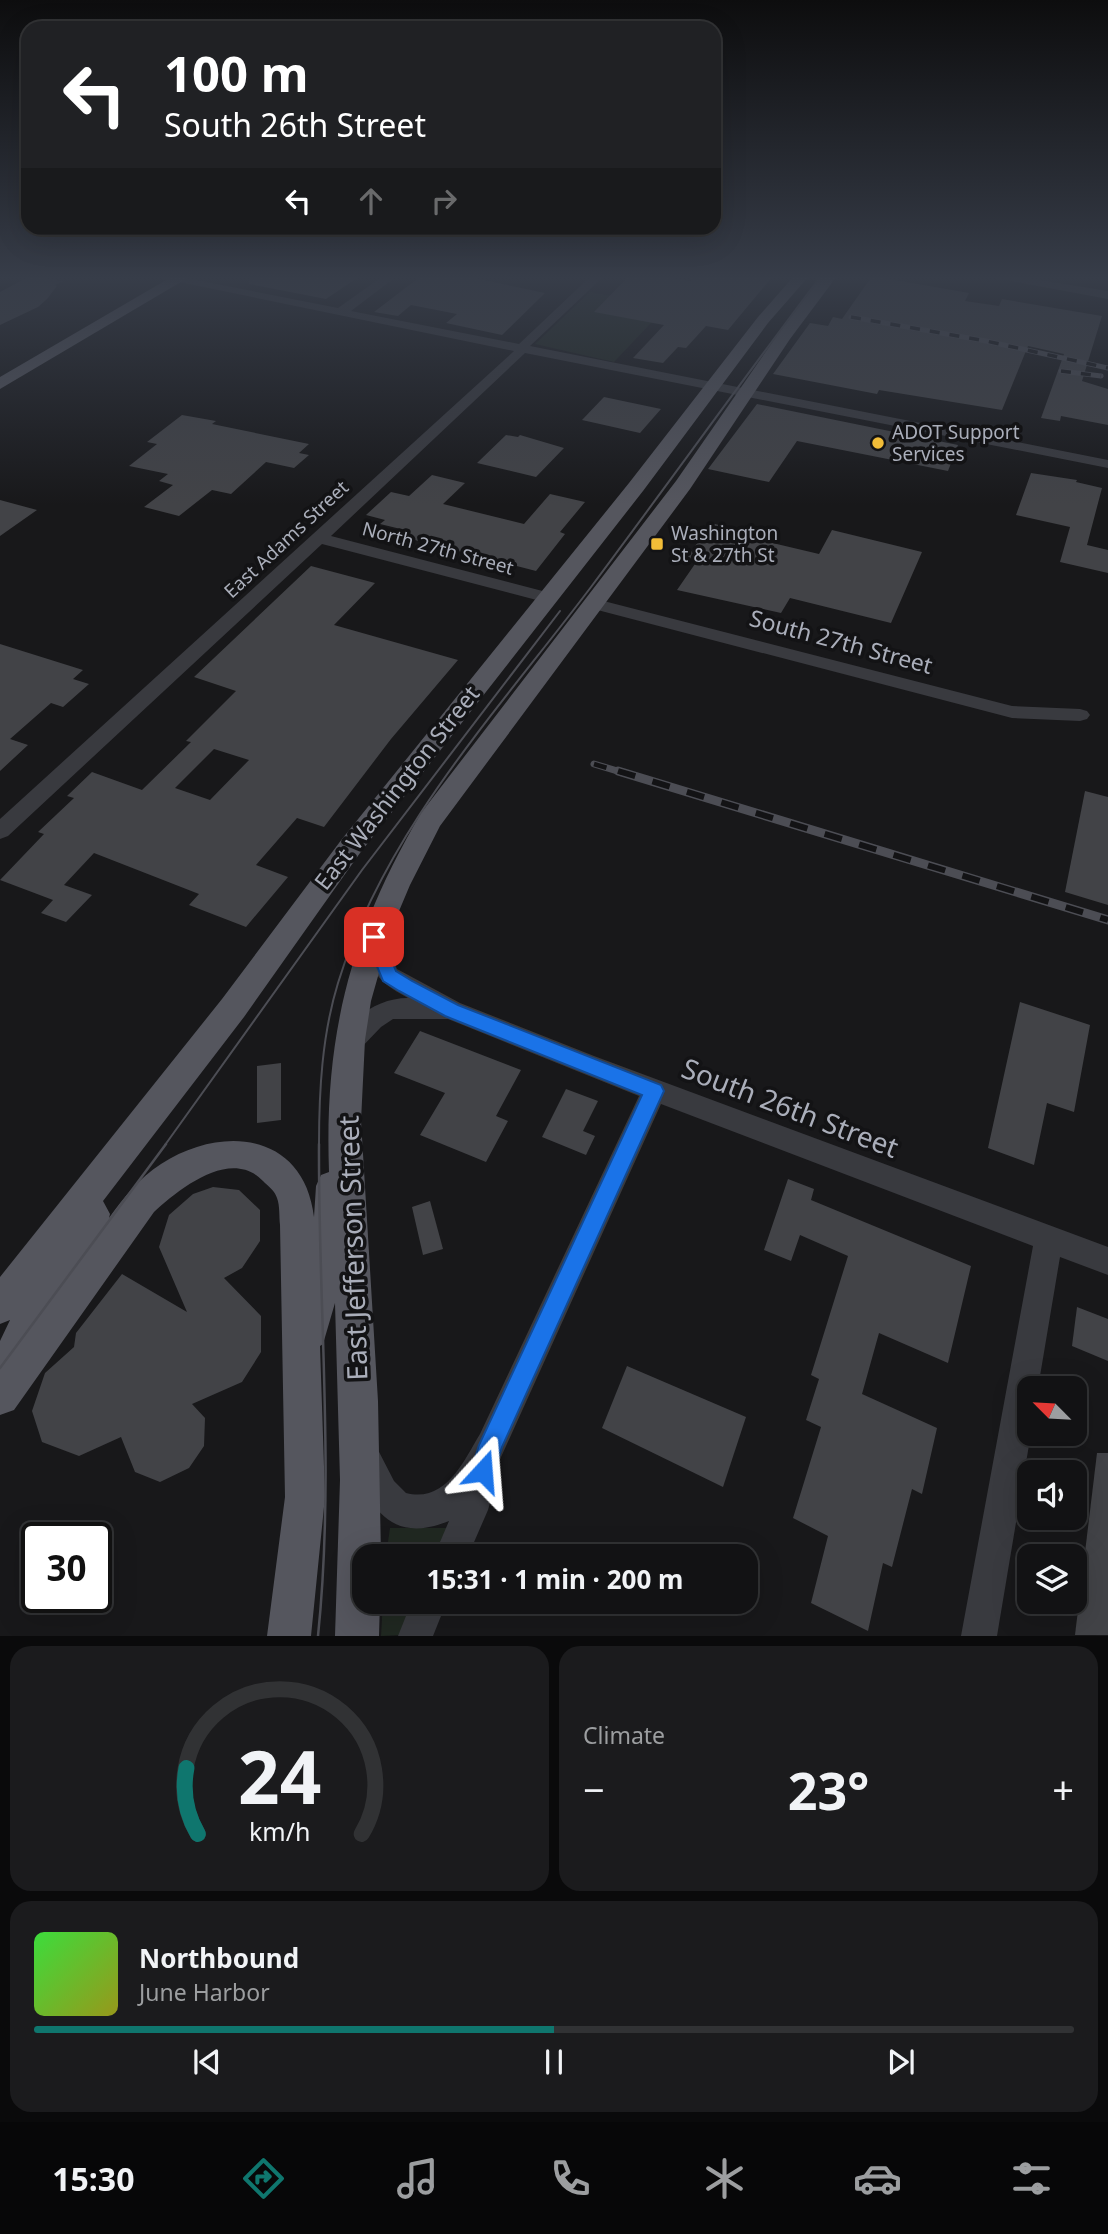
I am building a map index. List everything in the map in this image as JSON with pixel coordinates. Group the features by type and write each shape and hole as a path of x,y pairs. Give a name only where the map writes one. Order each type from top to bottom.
{"main road":[{"path":"0,384 54,352"},
{"name":"East Washington Street","path":"0,1306 233,1008 351,846 636,487 738,352"},
{"name":"East Washington Street","path":"460,779 683,485 741,392 772,352"},
{"name":"East Jefferson Street","path":"357,1636 362,1451 347,1166 346,1082 349,1044 356,1001 374,937 414,847 460,779"},
{"path":"0,1388 14,1349 48,1283 84,1225 200,1074 233,1008"},
{"name":"East Jefferson Street","path":"301,1363 320,1291 333,1214 333,1082 349,1044"},
{"name":"East Jefferson Street","path":"0,1396 142,1200 157,1184 173,1172 195,1162 231,1154 265,1163 277,1172 289,1184 295,1201 305,1497 289,1636"}],"street":[{"name":"East Adams Street","path":"0,831 519,352"},
{"path":"540,352 1108,464"},
{"name":"North 27th Street","path":"318,538 548,598"},
{"name":"South 27th Street","path":"592,603 1012,712 1080,715"},
{"name":"South 26th Street","path":"374,937 389,976 451,1010 654,1091 1108,1261"},
{"name":"South 26th Street","path":"349,1044 382,1011 397,1007 451,1010"},
{"name":"East Jefferson Street","path":"362,1451 391,1503 409,1511 423,1513 442,1509 455,1499 491,1445 654,1091"},
{"path":"979,1636 1049,1239"},
{"name":"East Jefferson Street","path":"456,1544 471,1510 491,1445"},
{"path":"415,1636 424,1614"}],"shaded area":[{"path":"572,352 623,352 614,362"},
{"path":"390,1528 447,1530 442,1544 388,1544"},
{"path":"382,1614 411,1614 401,1635 381,1636"}],"building":[{"path":"638,352 673,352 663,363 633,358"},
{"path":"789,352 1025,352 1002,410 879,390 877,394 773,374"},
{"path":"1057,352 1091,352 1082,381 1108,389 1108,425 1061,416 1060,421 1041,418 1064,354"},
{"path":"604,397 661,409 640,433 582,420"},
{"name":"ADOT Support Services","path":"757,404 958,445 948,471 797,441 769,482 708,469"},
{"path":"182,415 309,444 299,453 309,455 294,468 266,462 231,494 212,490 179,516 144,507 173,485 159,481 168,474 129,466 157,444 147,442"},
{"path":"506,435 520,435 564,448 536,477 477,463"},
{"path":"1031,473 1077,480 1076,482 1102,488 1087,545 1108,550 1108,573 1060,562 1070,527 1016,515"},
{"path":"432,475 465,483 443,504 524,524 550,494 585,502 560,532 565,534 536,571 403,537 409,531 380,524 385,520 366,515 391,492 409,496"},
{"path":"0,500 37,510 0,536"},
{"path":"711,523 750,533 747,537 819,554 832,530 922,552 891,623 790,598 781,613 677,590 697,561 687,558"},
{"path":"311,566 375,583 334,625 458,660 391,739 324,827 297,818 256,865 288,877 246,927 189,905 199,894 94,853 64,885 92,895 66,922 41,913 53,900 0,880 44,834 38,832 74,798 67,796 92,772 142,790 191,742 186,741 236,691 194,677","holes":["214,749 249,760 210,800 175,788"]},
{"path":"0,644 83,670 73,679 89,684 63,707 51,703 10,739 28,745 0,771"},
{"path":"1085,791 1108,797 1108,905 1065,892"},
{"path":"1020,1002 1090,1025 1074,1112 1047,1103 1034,1165 988,1148"},
{"path":"420,1031 521,1070 496,1116 508,1121 486,1162 420,1135 445,1093 394,1073"},
{"path":"281,1063 281,1120 257,1123 257,1066"},
{"path":"566,1089 598,1101 583,1131 595,1136 586,1155 542,1137"},
{"path":"788,1179 814,1189 811,1200 971,1266 948,1363 879,1333 862,1394 937,1428 922,1494 912,1489 892,1567 883,1563 868,1631 811,1603 828,1536 793,1518 821,1427 806,1420 819,1379 811,1375 848,1256 800,1235 791,1261 764,1250"},
{"path":"213,1187 239,1190 260,1210 260,1241 242,1268 224,1278 261,1316 261,1352 242,1382 192,1404 205,1418 204,1446 189,1468 160,1482 135,1472 121,1437 79,1456 42,1442 32,1411 45,1373 74,1347 76,1333 122,1274 187,1312 159,1247 169,1215 193,1194"},
{"path":"430,1201 443,1249 423,1255 412,1207"},
{"path":"1077,1307 1108,1319 1108,1361 1072,1346"},
{"path":"627,1366 746,1417 723,1487 602,1428"},
{"path":"1097,1453 1108,1453 1108,1635 1075,1635 1078,1614 1087,1614 1086,1544"}],"tram line":[{"path":"319,1145 322,1063 328,1023 338,983 359,927 384,874 447,774 591,587 764,352"},
{"path":"165,1145 362,870 560,611"},
{"path":"0,1368 166,1144"},
{"path":"318,1636 323,1574 326,1452 319,1145"}],"railway":[{"path":"1037,352 1108,368"},
{"path":"1061,371 1101,376"},
{"path":"594,764 624,773"},
{"path":"618,771 1108,920"}],"place":[{"name":"ADOT Support Services","path":"878,443"},
{"name":"Washington St & 27th St","path":"657,544"}],"route":[{"path":"374,937 389,976 406,986 451,1010 654,1091 491,1445 483,1471"}]}
